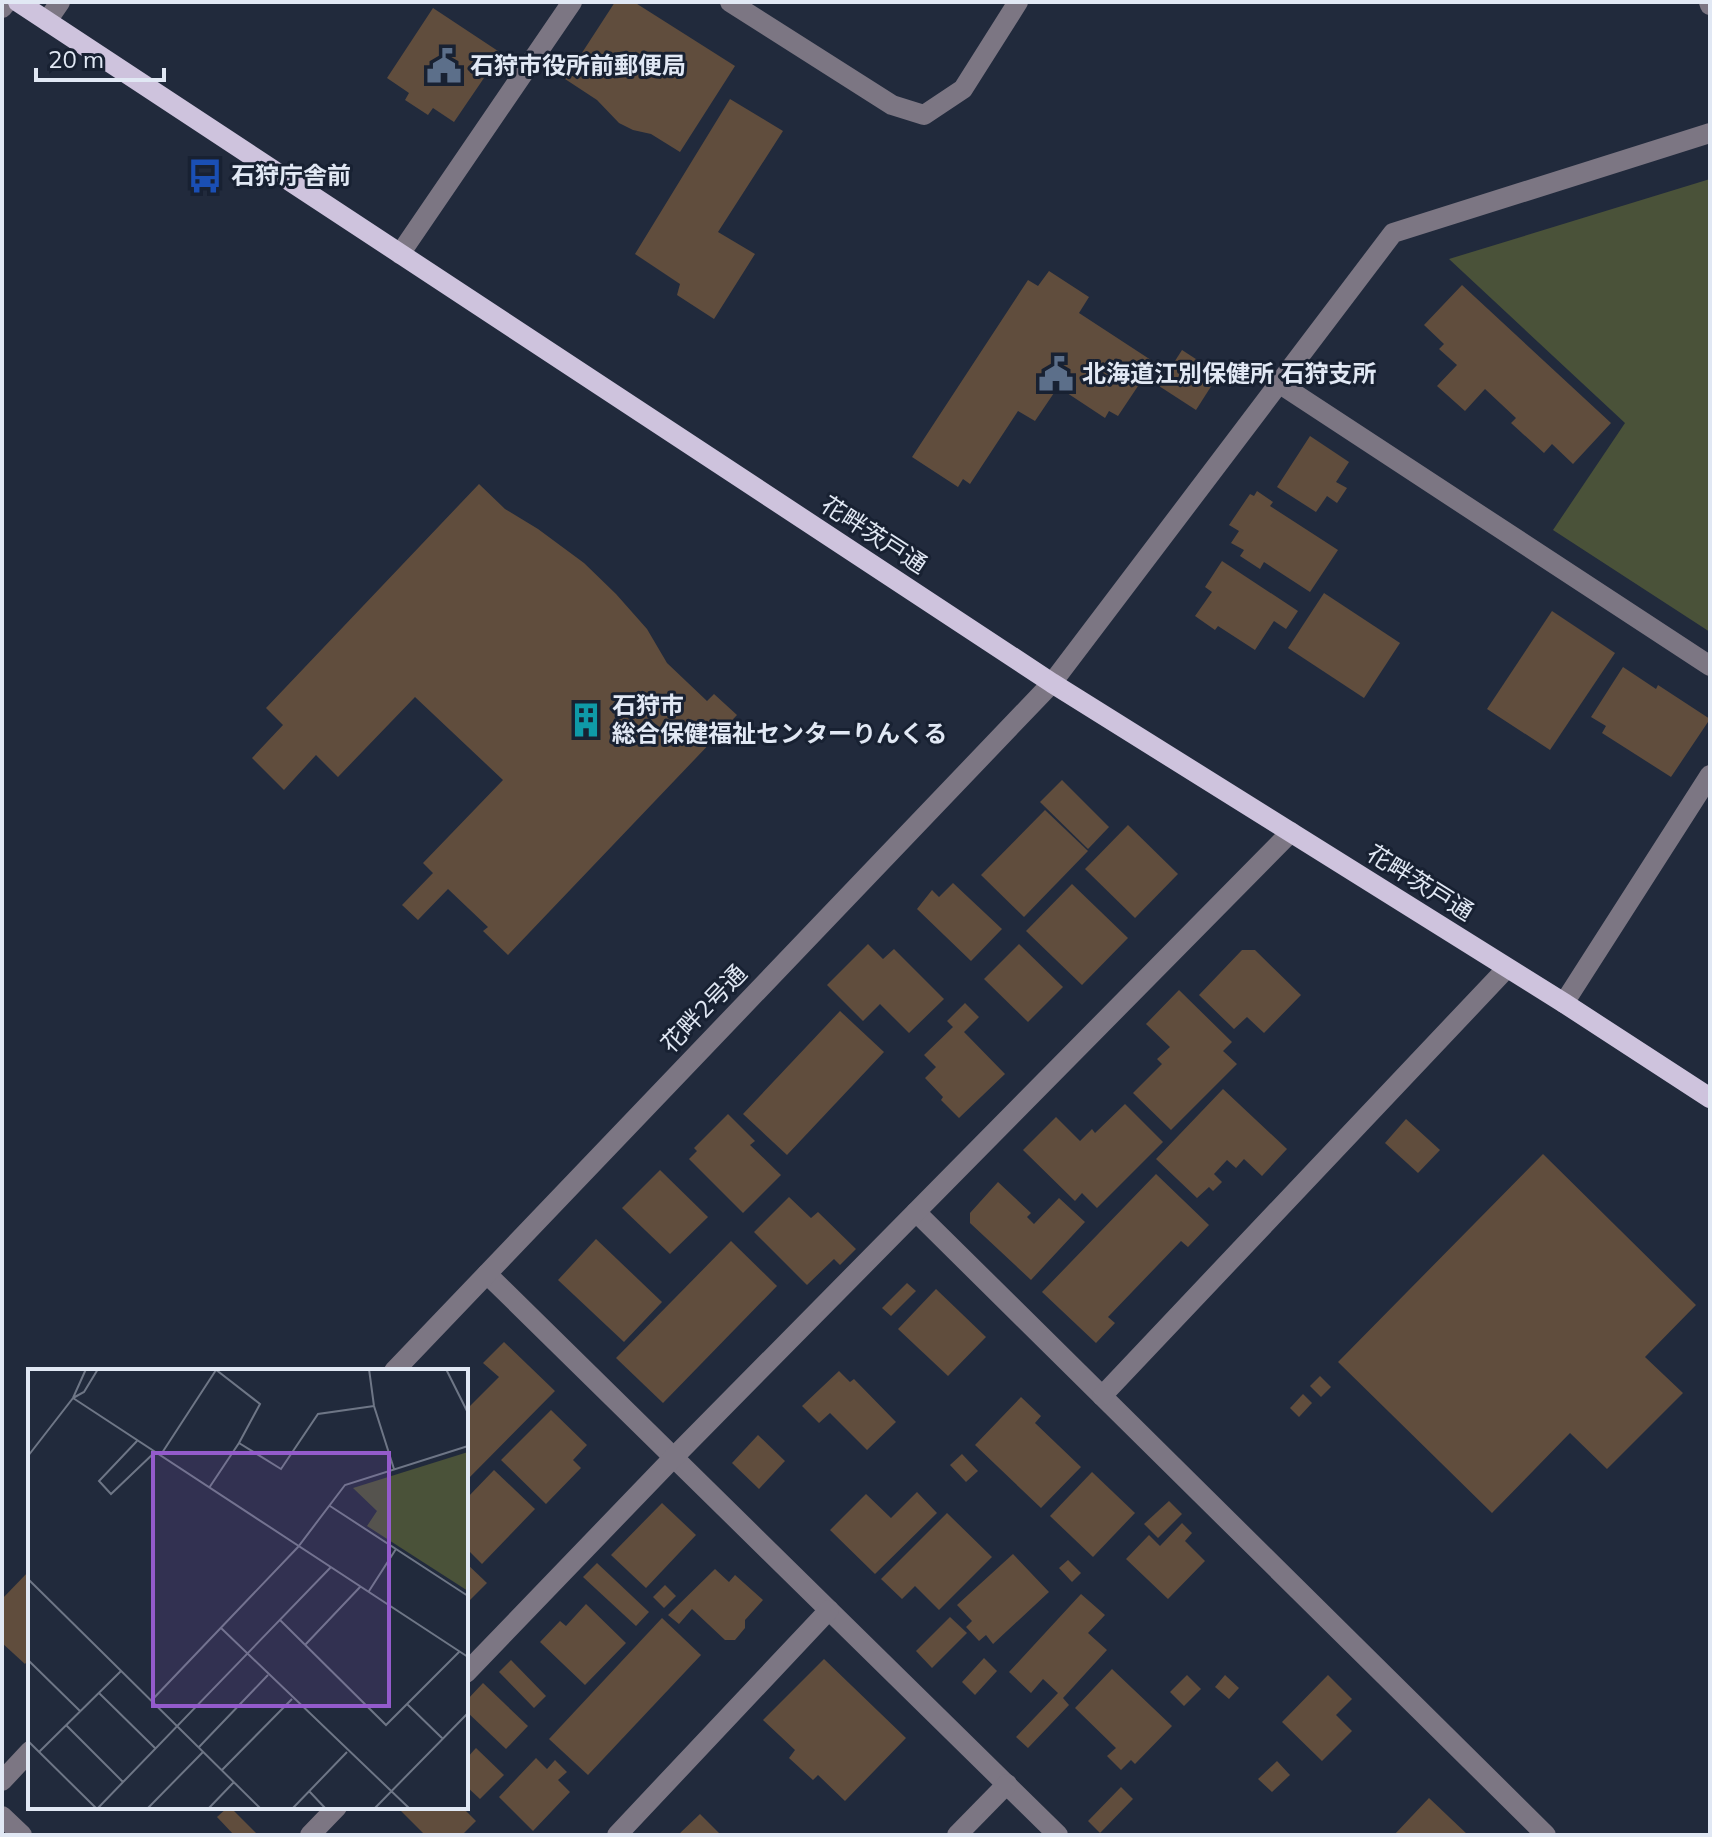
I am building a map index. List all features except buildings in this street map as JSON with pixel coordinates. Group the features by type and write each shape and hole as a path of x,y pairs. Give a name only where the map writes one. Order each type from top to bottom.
{"main road":[{"name":"花畔茨戸通","path":"18,2 1052,683 1564,1003 1710,1098"}],"street":[{"path":"2,8 7,2"},
{"path":"47,21 60,2"},
{"path":"400,254 572,2"},
{"path":"730,2 892,105 924,115 963,89 1018,2"},
{"name":"花畔2号通","path":"396,1369 1052,683 1393,233 1710,133"},
{"path":"1280,384 1710,666"},
{"path":"1564,1003 1710,775"},
{"path":"468,1671 674,1457 1291,832"},
{"path":"1102,1396 1507,968"},
{"path":"916,1212 1546,1835"},
{"path":"487,1274 1058,1835"},
{"path":"617,1835 829,1610"},
{"path":"2,1781 28,1753"},
{"path":"957,1835 1007,1784"},
{"path":"310,1835 335,1809"},
{"path":"2,1816 22,1835"}],"green space":[{"path":"1710,179 1710,632 1553,530 1625,423 1449,259"}],"place":[{"name":"石狩市役所前郵便局","path":"444,66"},
{"name":"石狩庁舎前","path":"205,176"},
{"name":"北海道江別保健所 石狩支所","path":"1056,374"},
{"name":"石狩市 総合保健福祉センターりんくる","path":"586,720"}]}
